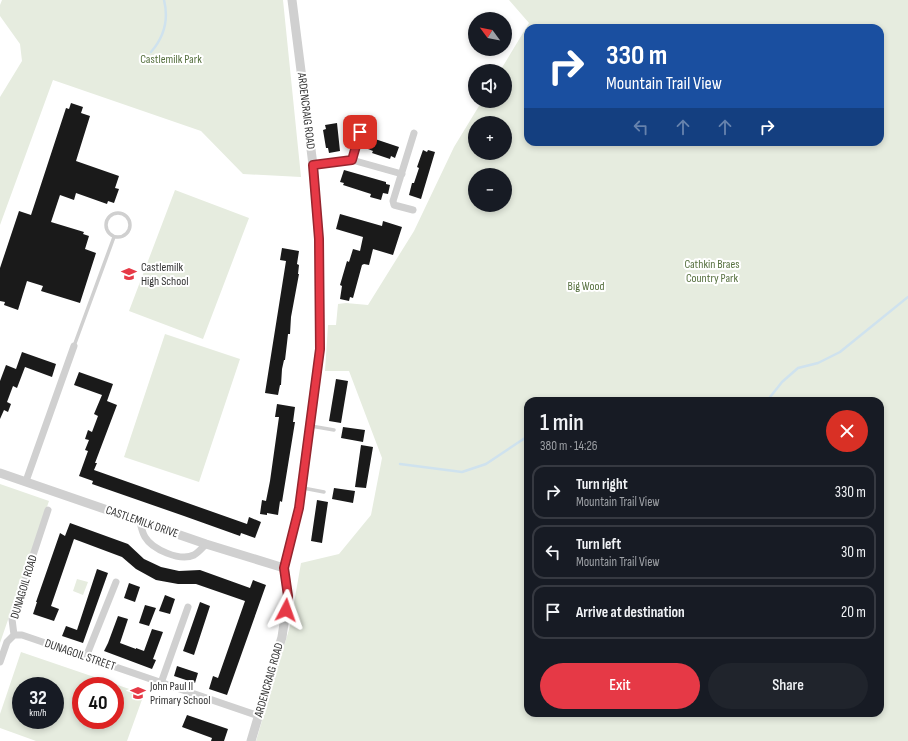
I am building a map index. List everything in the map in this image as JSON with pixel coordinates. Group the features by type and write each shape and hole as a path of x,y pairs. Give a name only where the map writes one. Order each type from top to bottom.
{"street":[{"name":"ARDENCRAIG ROAD","path":"251,741 282,637 288,596 284,568 299,508 320,349 319,239 313,165 292,0"},
{"path":"352,160 364,119"},
{"path":"413,210 394,204 393,201 414,133"},
{"path":"313,165 352,160 402,174"},
{"path":"26,481 74,346"},
{"name":"CASTLEMILK DRIVE","path":"0,472 140,522 284,568"},
{"name":"DUNAGOIL ROAD","path":"0,662 7,642 14,636 12,619 48,510"},
{"path":"140,522 145,536 153,546 166,553 181,557 194,555 206,544"},
{"path":"86,657 116,582"},
{"path":"161,683 188,606"},
{"name":"DUNAGOIL STREET","path":"14,636 22,635 259,716"}],"lane":[{"path":"112,214 122,214 129,220 130,230 123,237 114,237 106,231 106,221 112,214"},
{"path":"74,346 114,237"},
{"path":"310,425 334,430"},
{"path":"301,487 324,492"}],"green space":[{"name":"Castlemilk Park","path":"2,0 283,0 301,177 243,174 201,131 53,80 0,225 0,97 22,61 20,44 0,16 0,5"},
{"name":"Cathkin Braes Country Park","path":"509,0 908,0 908,741 256,741 290,626 301,563 339,554 371,515 382,458 349,371 325,371 328,325 336,325 338,304 346,303 368,305 414,231 454,147 468,124 468,160 512,160 512,116 473,116 478,108 512,108 512,64 504,64 509,56 512,56 512,51 524,31 524,146 884,146 884,24 528,24"},
{"path":"175,190 249,218 203,339 129,311"},
{"path":"165,334 240,359 199,482 124,457"},
{"path":"0,484 49,501 0,643"},
{"path":"77,579 88,582 83,595 73,591"},
{"path":"21,652 94,677 72,677 72,729 124,729 124,687 144,694 127,741 36,741 0,728 0,714 12,679 12,729 64,729 64,677 13,677"}],"building":[{"path":"71,103 83,107 81,113 90,116 76,161 119,176 115,188 119,189 114,203 108,201 107,204 76,193 74,200 60,195 51,222 84,232 83,234 89,236 85,249 96,253 80,303 41,291 43,286 27,281 18,310 4,305 5,302 0,301 0,268 19,211 31,215 66,108 69,109"},
{"path":"337,123 340,151 329,153 328,148 326,148 323,130 326,129 325,125"},
{"path":"372,138 399,147 395,158 391,156 390,159 372,153 373,151 368,149"},
{"path":"423,150 427,152 428,150 435,152 421,199 409,195 412,183 414,183 419,168 417,167"},
{"path":"344,170 386,182 386,184 390,185 388,194 383,193 381,200 370,197 371,194 343,185 344,183 340,182"},
{"path":"340,214 382,226 383,221 402,227 393,255 373,249 369,265 362,265 353,298 350,297 349,301 340,299 342,286 340,285 347,261 349,262 353,249 360,251 363,237 336,229"},
{"path":"282,248 299,251 297,264 299,265 299,274 291,317 290,334 288,334 281,385 278,395 265,393 286,261 280,260"},
{"path":"22,352 56,364 52,377 25,367 17,388 13,386 7,402 11,404 8,412 4,410 0,419 0,381 6,365 16,369"},
{"path":"79,372 113,384 107,401 117,405 95,463 97,463 94,470 247,524 249,517 261,522 255,538 241,533 240,536 92,484 93,481 79,476 88,451 85,450 89,440 85,439 88,430 92,432 98,416 94,414 102,395 74,385"},
{"path":"336,379 348,381 341,423 329,421"},
{"path":"277,404 295,407 293,422 295,422 282,502 280,501 278,515 267,513 267,515 260,514 262,500 266,501 270,481 279,417 275,417"},
{"path":"343,427 365,430 363,442 341,438"},
{"path":"361,445 373,447 366,488 355,487"},
{"path":"334,488 355,491 353,503 332,499"},
{"path":"317,500 328,502 322,543 311,541"},
{"path":"70,523 128,544 144,559 161,567 179,571 200,570 250,588 253,580 266,585 227,695 209,689 213,676 218,678 245,601 196,584 178,584 156,580 136,569 122,557 74,539 51,606 59,609 54,621 33,614 60,533 65,536"},
{"path":"97,569 108,573 83,643 62,636 66,626 77,630"},
{"path":"129,583 140,587 135,602 124,598"},
{"path":"165,595 175,599 170,614 159,611"},
{"path":"200,602 210,606 194,655 183,651"},
{"path":"145,605 156,608 149,626 139,623"},
{"path":"118,616 128,619 120,643 136,649 144,651 152,629 163,632 153,659 156,660 152,669 104,651"},
{"path":"177,666 198,673 195,683 174,676"},
{"path":"187,715 228,729 224,741 211,741 212,738 182,727"}],"waterway":[{"path":"151,52 162,34 166,21 164,0"},
{"path":"770,397 782,382 798,368 818,363 840,352 908,297"},
{"path":"400,464 462,472 486,464 524,439"}],"place":[{"name":"Castlemilk High School","path":"129,274"},
{"name":"John Paul II Primary School","path":"138,693"}],"route":[{"path":"286,610 288,596 284,568 299,508 320,349 319,239 313,165 352,160 360,132"}],"park label":[{"name":"Big Wood","path":"586,286"}]}
